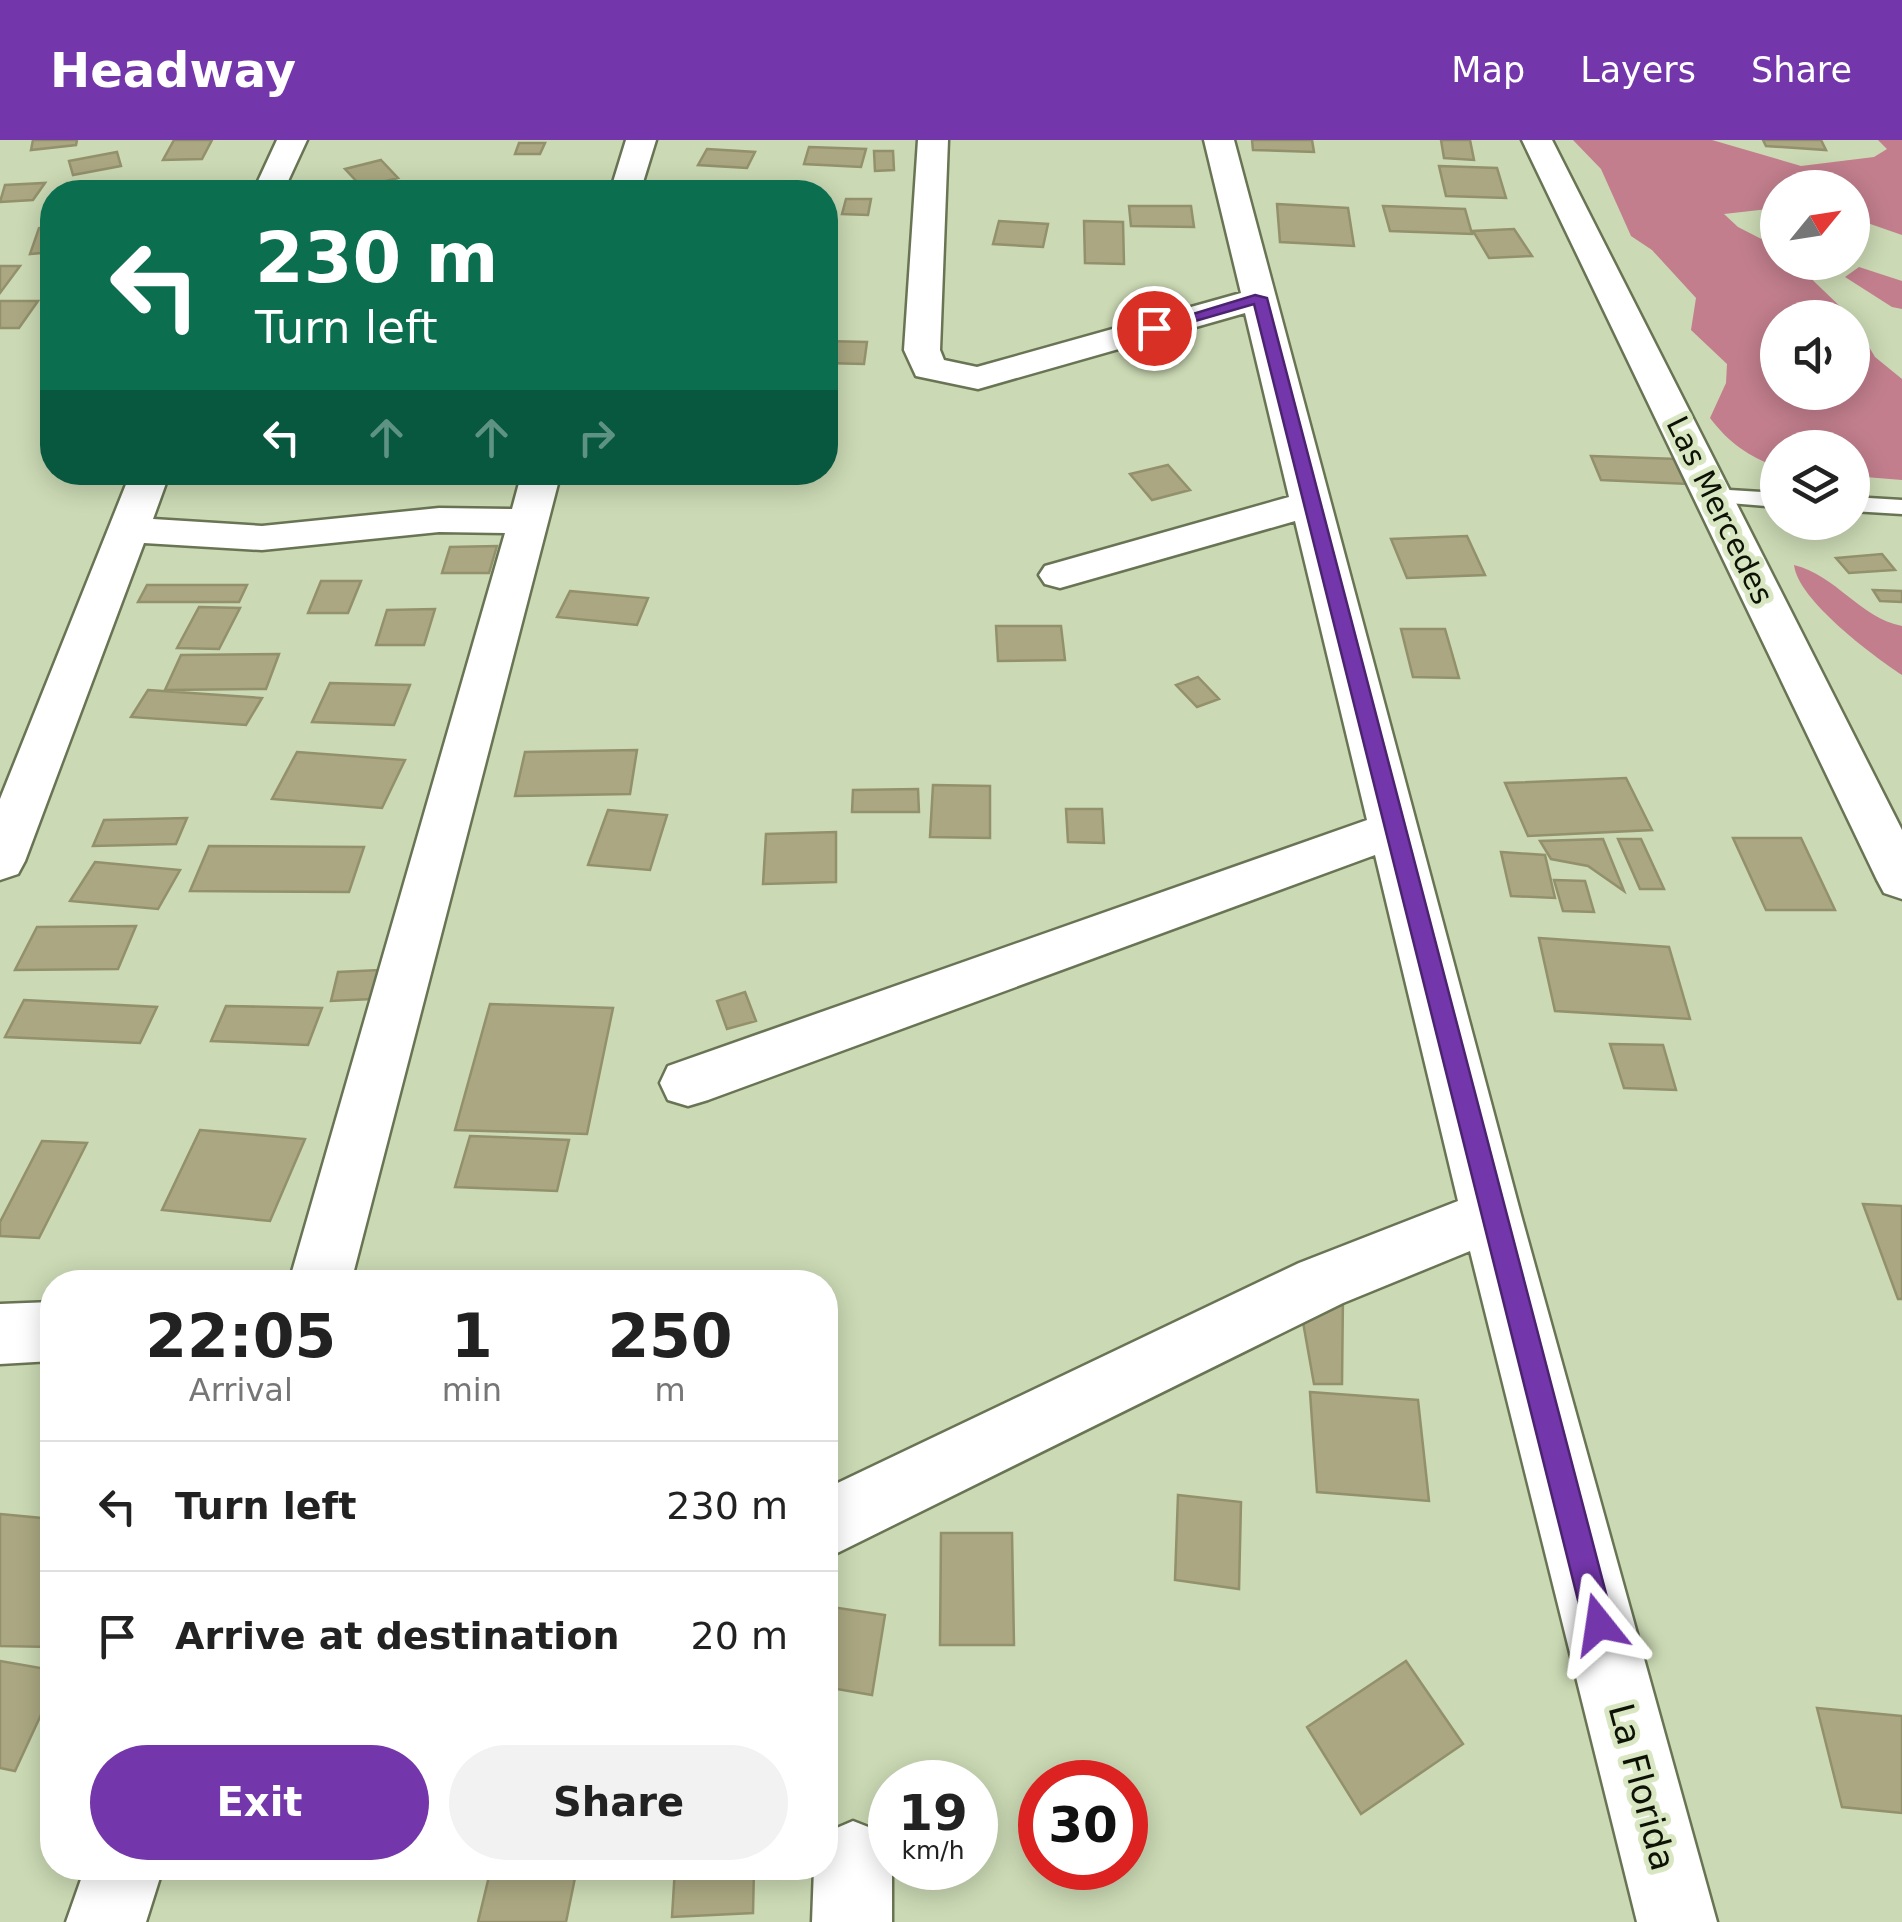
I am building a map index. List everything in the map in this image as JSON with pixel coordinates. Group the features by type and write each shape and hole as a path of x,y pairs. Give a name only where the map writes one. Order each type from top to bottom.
{"street":[{"path":"274,180 292,140"},
{"path":"629,180 641,140"},
{"path":"933,140 922,350 928,368 978,378 1260,298"},
{"name":"La Florida","path":"1219,140 1492,1215 1678,1922"},
{"name":"Las Mercedes","path":"1537,140 1902,880"},
{"path":"0,861 146,485"},
{"path":"323,1270 538,485"},
{"path":"1060,575 1312,503"},
{"path":"128,530 262,538 439,520 527,521"},
{"path":"688,1083 1394,829"},
{"path":"838,1519 1321,1283 1492,1215"},
{"path":"0,1334 40,1332"},
{"path":"106,1922 120,1880"}],"lane":[{"path":"1713,496 1760,499"},
{"path":"1870,505 1902,507"}],"shaded area":[{"path":"1573,140 1712,140 1801,166 1874,157 1887,149 1878,140 1902,140 1902,235 1870,224 1870,170 1760,170 1760,210 1724,214 1760,238 1760,280 1813,280 1833,300 1760,300 1760,410 1870,410 1870,349 1902,379 1902,480 1870,477 1870,430 1760,430 1760,459 1724,435 1710,418 1726,383 1727,364 1691,330 1696,298 1652,250 1631,236 1601,169"},
{"path":"1870,271 1902,281 1902,309 1892,307 1850,280 1870,280"},
{"path":"1794,565 1823,578 1873,614 1902,626 1902,675 1822,610 1808,594"}],"building":[{"path":"33,140 77,140 76,145 31,150"},
{"path":"174,140 212,140 202,159 163,160"},
{"path":"1252,140 1312,140 1314,152 1253,150"},
{"path":"1441,140 1470,140 1474,160 1444,158"},
{"path":"1763,140 1821,140 1826,150 1766,146"},
{"path":"519,143 545,143 540,154 515,154"},
{"path":"809,147 866,149 861,167 804,164"},
{"path":"707,149 755,152 747,168 698,165"},
{"path":"874,151 893,151 894,170 875,171"},
{"path":"117,152 121,166 73,175 69,161"},
{"path":"381,160 398,178 355,180 345,169"},
{"path":"1439,166 1497,168 1506,198 1446,196"},
{"path":"40,183 40,190 33,200 0,202 5,185"},
{"path":"846,199 871,199 868,215 842,214"},
{"path":"1277,204 1348,208 1354,246 1280,242"},
{"path":"1129,206 1191,206 1194,227 1131,226"},
{"path":"1383,206 1465,209 1472,234 1390,231"},
{"path":"999,221 1048,224 1043,247 993,244"},
{"path":"1084,221 1123,222 1124,264 1085,263"},
{"path":"39,228 40,253 30,254"},
{"path":"1514,229 1532,256 1489,258 1473,231"},
{"path":"0,266 20,266 0,293"},
{"path":"0,301 38,301 19,328 0,328"},
{"path":"838,341 867,342 864,364 838,363"},
{"path":"1591,456 1677,459 1688,484 1601,480"},
{"path":"1168,465 1190,490 1152,500 1130,474"},
{"path":"1467,536 1485,575 1407,578 1391,539"},
{"path":"497,546 489,573 442,573 450,547"},
{"path":"1882,554 1895,570 1849,573 1836,558"},
{"path":"321,581 361,581 348,613 308,613"},
{"path":"147,585 247,585 239,602 138,602"},
{"path":"1873,590 1902,591 1902,602 1880,601"},
{"path":"570,591 648,598 637,625 557,617"},
{"path":"199,607 240,608 219,649 177,648"},
{"path":"435,609 424,645 376,645 387,610"},
{"path":"996,626 1061,626 1065,660 998,661"},
{"path":"1401,629 1445,629 1459,678 1413,677"},
{"path":"279,654 266,689 165,690 181,655"},
{"path":"1198,677 1219,699 1197,707 1176,685"},
{"path":"330,683 410,685 394,725 312,722"},
{"path":"148,690 262,698 246,725 131,717"},
{"path":"637,750 630,794 515,796 525,752"},
{"path":"297,752 405,760 382,808 272,799"},
{"path":"1626,778 1652,830 1528,836 1505,783"},
{"path":"933,785 990,786 990,838 930,837"},
{"path":"918,789 919,812 852,812 853,790"},
{"path":"1066,809 1102,809 1104,843 1068,842"},
{"path":"608,810 667,815 650,870 588,865"},
{"path":"187,818 176,844 93,846 104,820"},
{"path":"836,832 836,882 763,884 766,834"},
{"path":"1733,838 1801,838 1835,910 1766,910"},
{"path":"1603,839 1624,891 1588,866 1551,859 1540,841"},
{"path":"1618,839 1641,839 1664,889 1640,889"},
{"path":"209,846 364,847 349,892 190,891"},
{"path":"1501,852 1545,855 1555,898 1511,896"},
{"path":"95,862 180,870 158,909 70,901"},
{"path":"1554,880 1585,881 1594,912 1563,911"},
{"path":"136,926 118,969 15,970 37,927"},
{"path":"1539,938 1669,947 1690,1019 1555,1011"},
{"path":"379,970 372,999 331,1001 338,972"},
{"path":"745,992 756,1021 727,1029 717,1001"},
{"path":"24,1000 157,1007 140,1043 5,1037"},
{"path":"490,1004 613,1008 587,1134 455,1130"},
{"path":"226,1006 322,1008 308,1045 211,1041"},
{"path":"1610,1044 1663,1045 1676,1090 1624,1088"},
{"path":"200,1130 305,1139 270,1221 162,1210"},
{"path":"470,1136 569,1140 557,1191 455,1187"},
{"path":"42,1141 87,1143 39,1238 0,1236 0,1222"},
{"path":"1863,1204 1902,1206 1902,1299 1898,1299"},
{"path":"1343,1294 1342,1384 1314,1384 1303,1322"},
{"path":"1310,1392 1418,1400 1429,1501 1317,1492"},
{"path":"1178,1495 1241,1502 1239,1589 1175,1580"},
{"path":"0,1514 40,1518 40,1647 0,1646"},
{"path":"941,1533 1012,1533 1014,1645 940,1645"},
{"path":"838,1608 885,1615 872,1695 838,1689"},
{"path":"0,1661 40,1668 40,1717 15,1771 0,1768"},
{"path":"1406,1661 1463,1744 1361,1814 1307,1727"},
{"path":"1817,1708 1902,1716 1902,1813 1842,1807"},
{"path":"488,1880 575,1880 566,1922 478,1922"},
{"path":"674,1880 754,1880 753,1913 672,1917"}],"route":[{"path":"1154,328 1260,298 1599,1624"}]}
